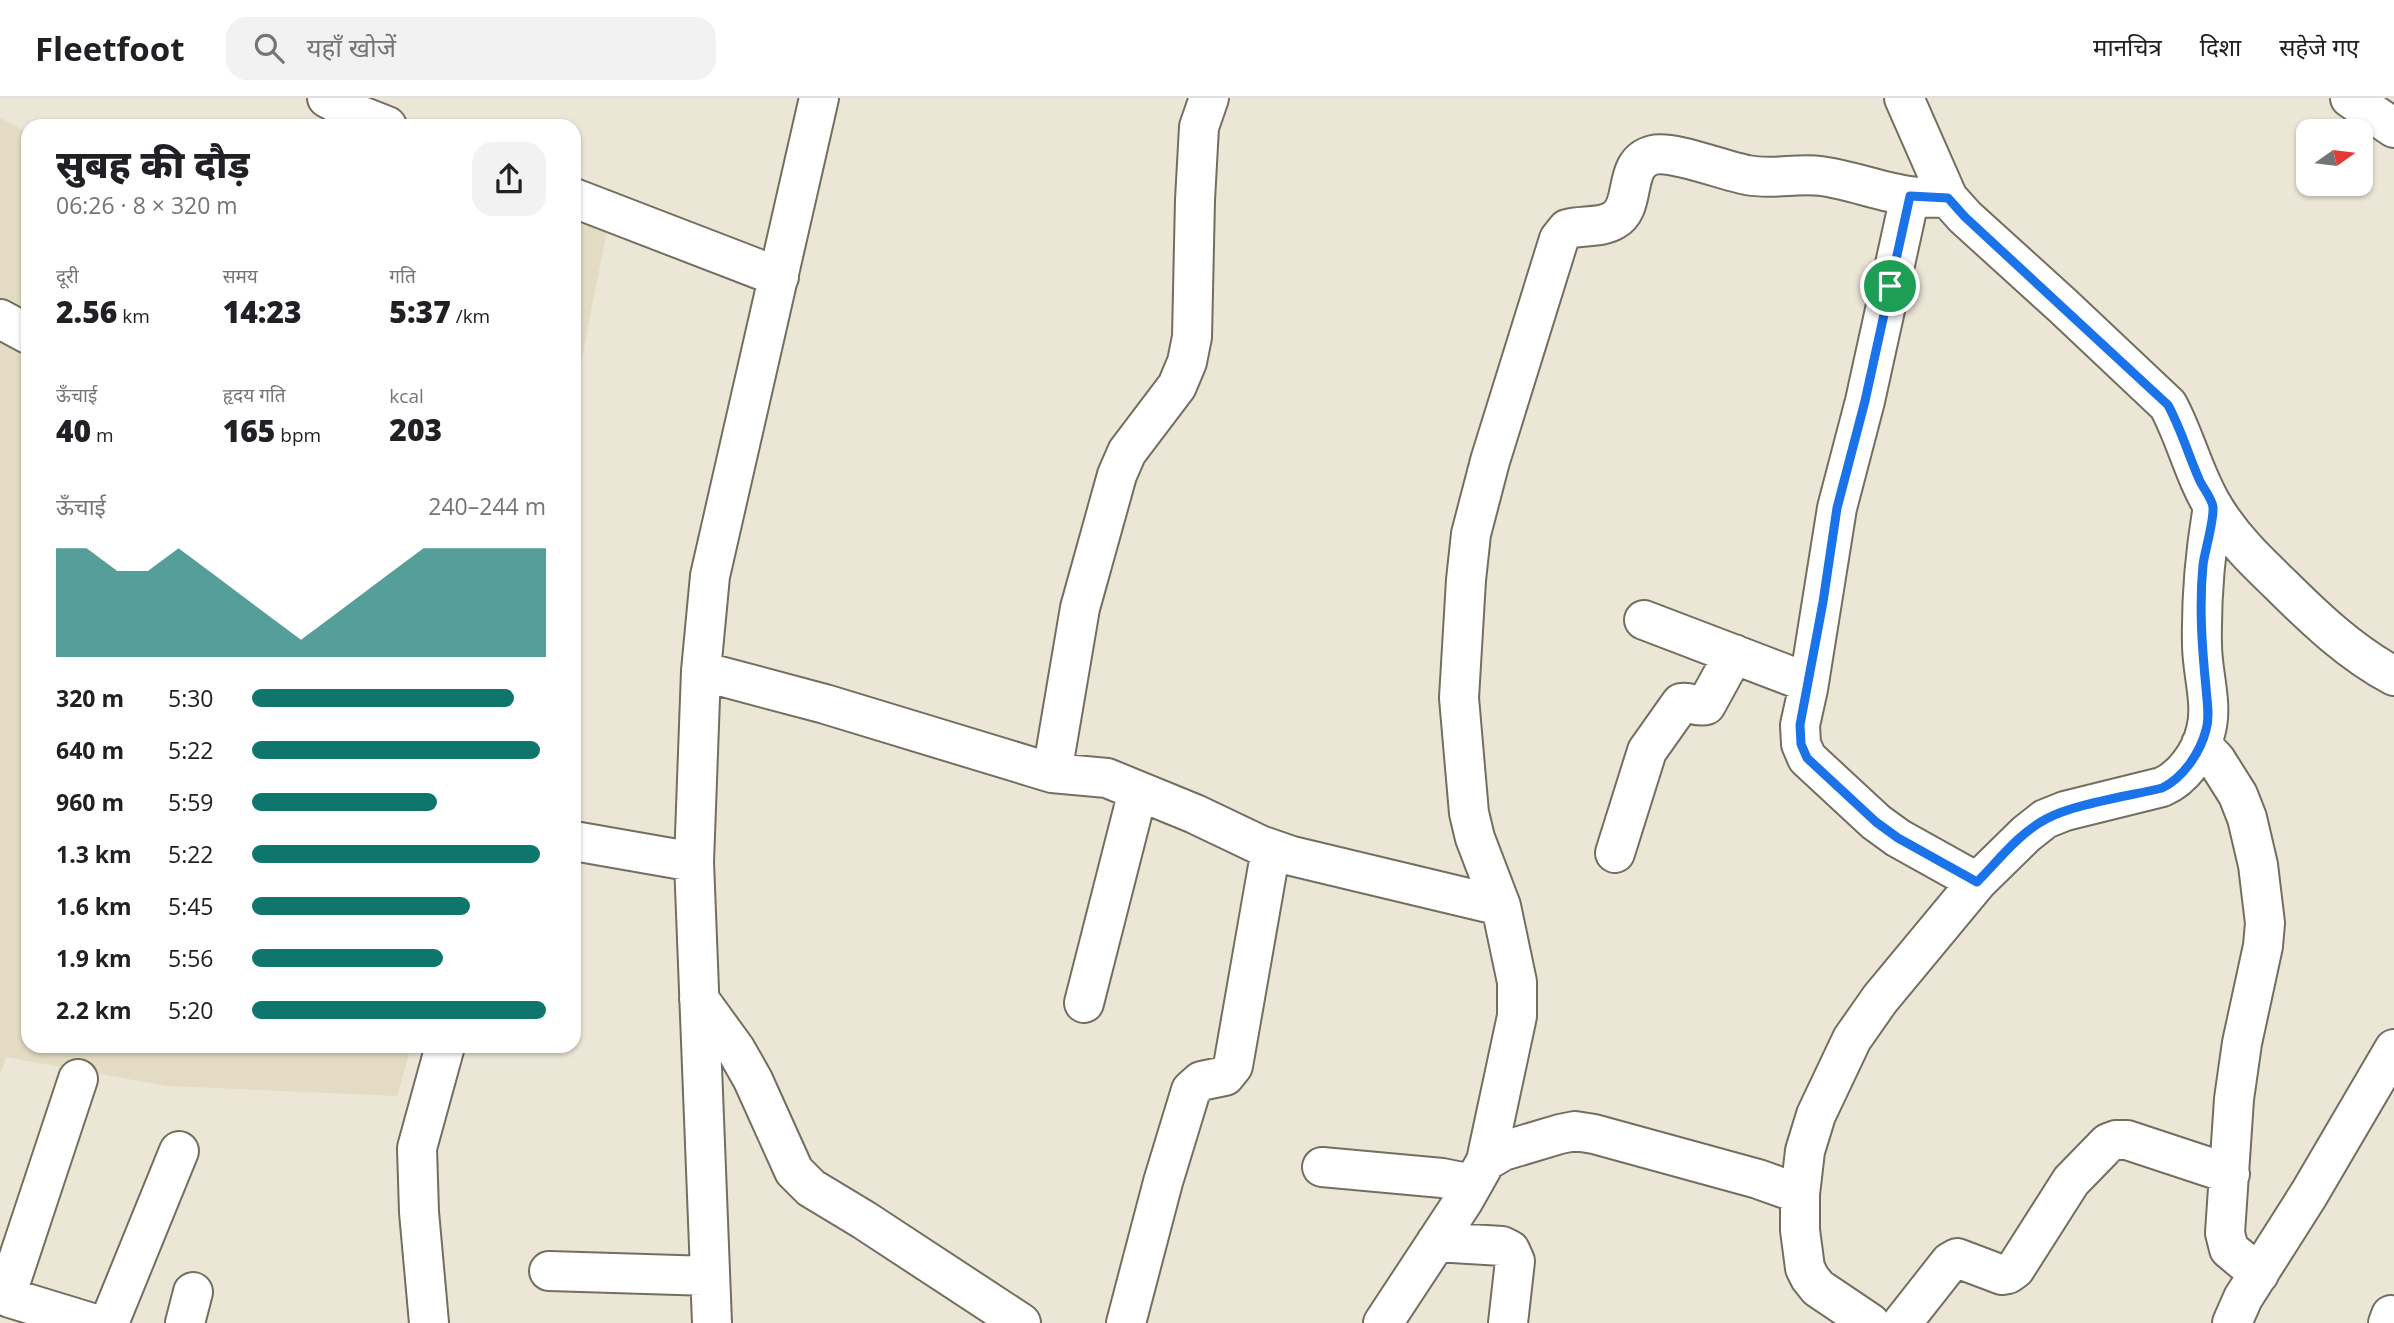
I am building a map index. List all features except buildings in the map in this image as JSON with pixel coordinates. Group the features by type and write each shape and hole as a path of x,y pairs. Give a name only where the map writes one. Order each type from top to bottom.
{"street":[{"path":"327,98 369,119"},
{"path":"712,1323 694,862 701,671 710,576 819,98"},
{"path":"1904,98 1948,198 1965,217 2168,405 2199,479 2233,538 2323,627 2378,668 2394,676"},
{"path":"2350,98 2394,128"},
{"path":"1052,772 1080,608 1117,475 1126,452 1177,386 1190,349 1199,127 1197,100"},
{"path":"1383,1323 1464,1200 1479,1172 1517,1016 1517,982 1501,906 1475,838 1467,794 1459,698 1471,534 1490,461 1559,239 1567,229 1614,221 1624,212 1632,175 1642,160 1654,155 1668,155 1766,178 1804,174 1826,176 1910,196 1948,198"},
{"path":"1910,196 1865,401 1837,508 1800,725 1801,744 1807,758 1876,822 1898,838 1977,882"},
{"path":"581,201 779,277"},
{"path":"0,319 21,330"},
{"path":"2213,506 2203,565 2201,602 2208,716 2201,744 2184,773 2162,788 2065,811 2045,819 2026,834 1977,882 1880,999 1852,1039 1816,1115 1805,1151 1800,1194 1800,1230 1805,1268 1818,1289 1875,1323 1957,1258 2002,1275 2015,1269 2071,1181 2108,1143 2127,1140 2230,1174"},
{"path":"1644,620 1809,683"},
{"path":"1615,853 1647,751 1681,704 1687,702 1706,705 1734,654"},
{"path":"701,671 825,704 1052,772 1107,778 1292,856 1501,906"},
{"path":"2201,744 2216,760 2238,795 2258,864 2265,923 2234,1099 2225,1242 2229,1249 2259,1273"},
{"path":"1084,1003 1138,791"},
{"path":"581,842 694,862"},
{"path":"1126,1323 1163,1182 1191,1090 1201,1081 1225,1076 1233,1066 1271,849"},
{"path":"699,999 736,1050 753,1080 794,1171 811,1188 1021,1323"},
{"path":"2232,1323 2243,1298 2309,1194 2380,1102 2394,1049"},
{"path":"429,1323 419,1212 417,1148 443,1053"},
{"path":"78,1079 7,1293 9,1298 92,1323"},
{"path":"1322,1167 1442,1178 1479,1172 1503,1151 1576,1131 1758,1179 1800,1194"},
{"path":"109,1323 179,1151"},
{"path":"1436,1242 1502,1246 1510,1250 1515,1261 1508,1323"},
{"path":"549,1271 710,1276"}],"shaded area":[{"path":"0,118 21,129 21,1053 409,1053 397,1096 167,1086 6,1057 0,1075"},
{"path":"581,215 608,225 581,363"}],"route":[{"path":"1910,196 1948,198 1965,217 2168,405 2213,506 2203,565 2201,602 2208,716 2201,744 2184,773 2162,788 2065,811 2045,819 1977,882 1898,838 1876,822 1807,758 1801,744 1800,725 1837,508 1865,401 1890,286 1910,196"}]}
